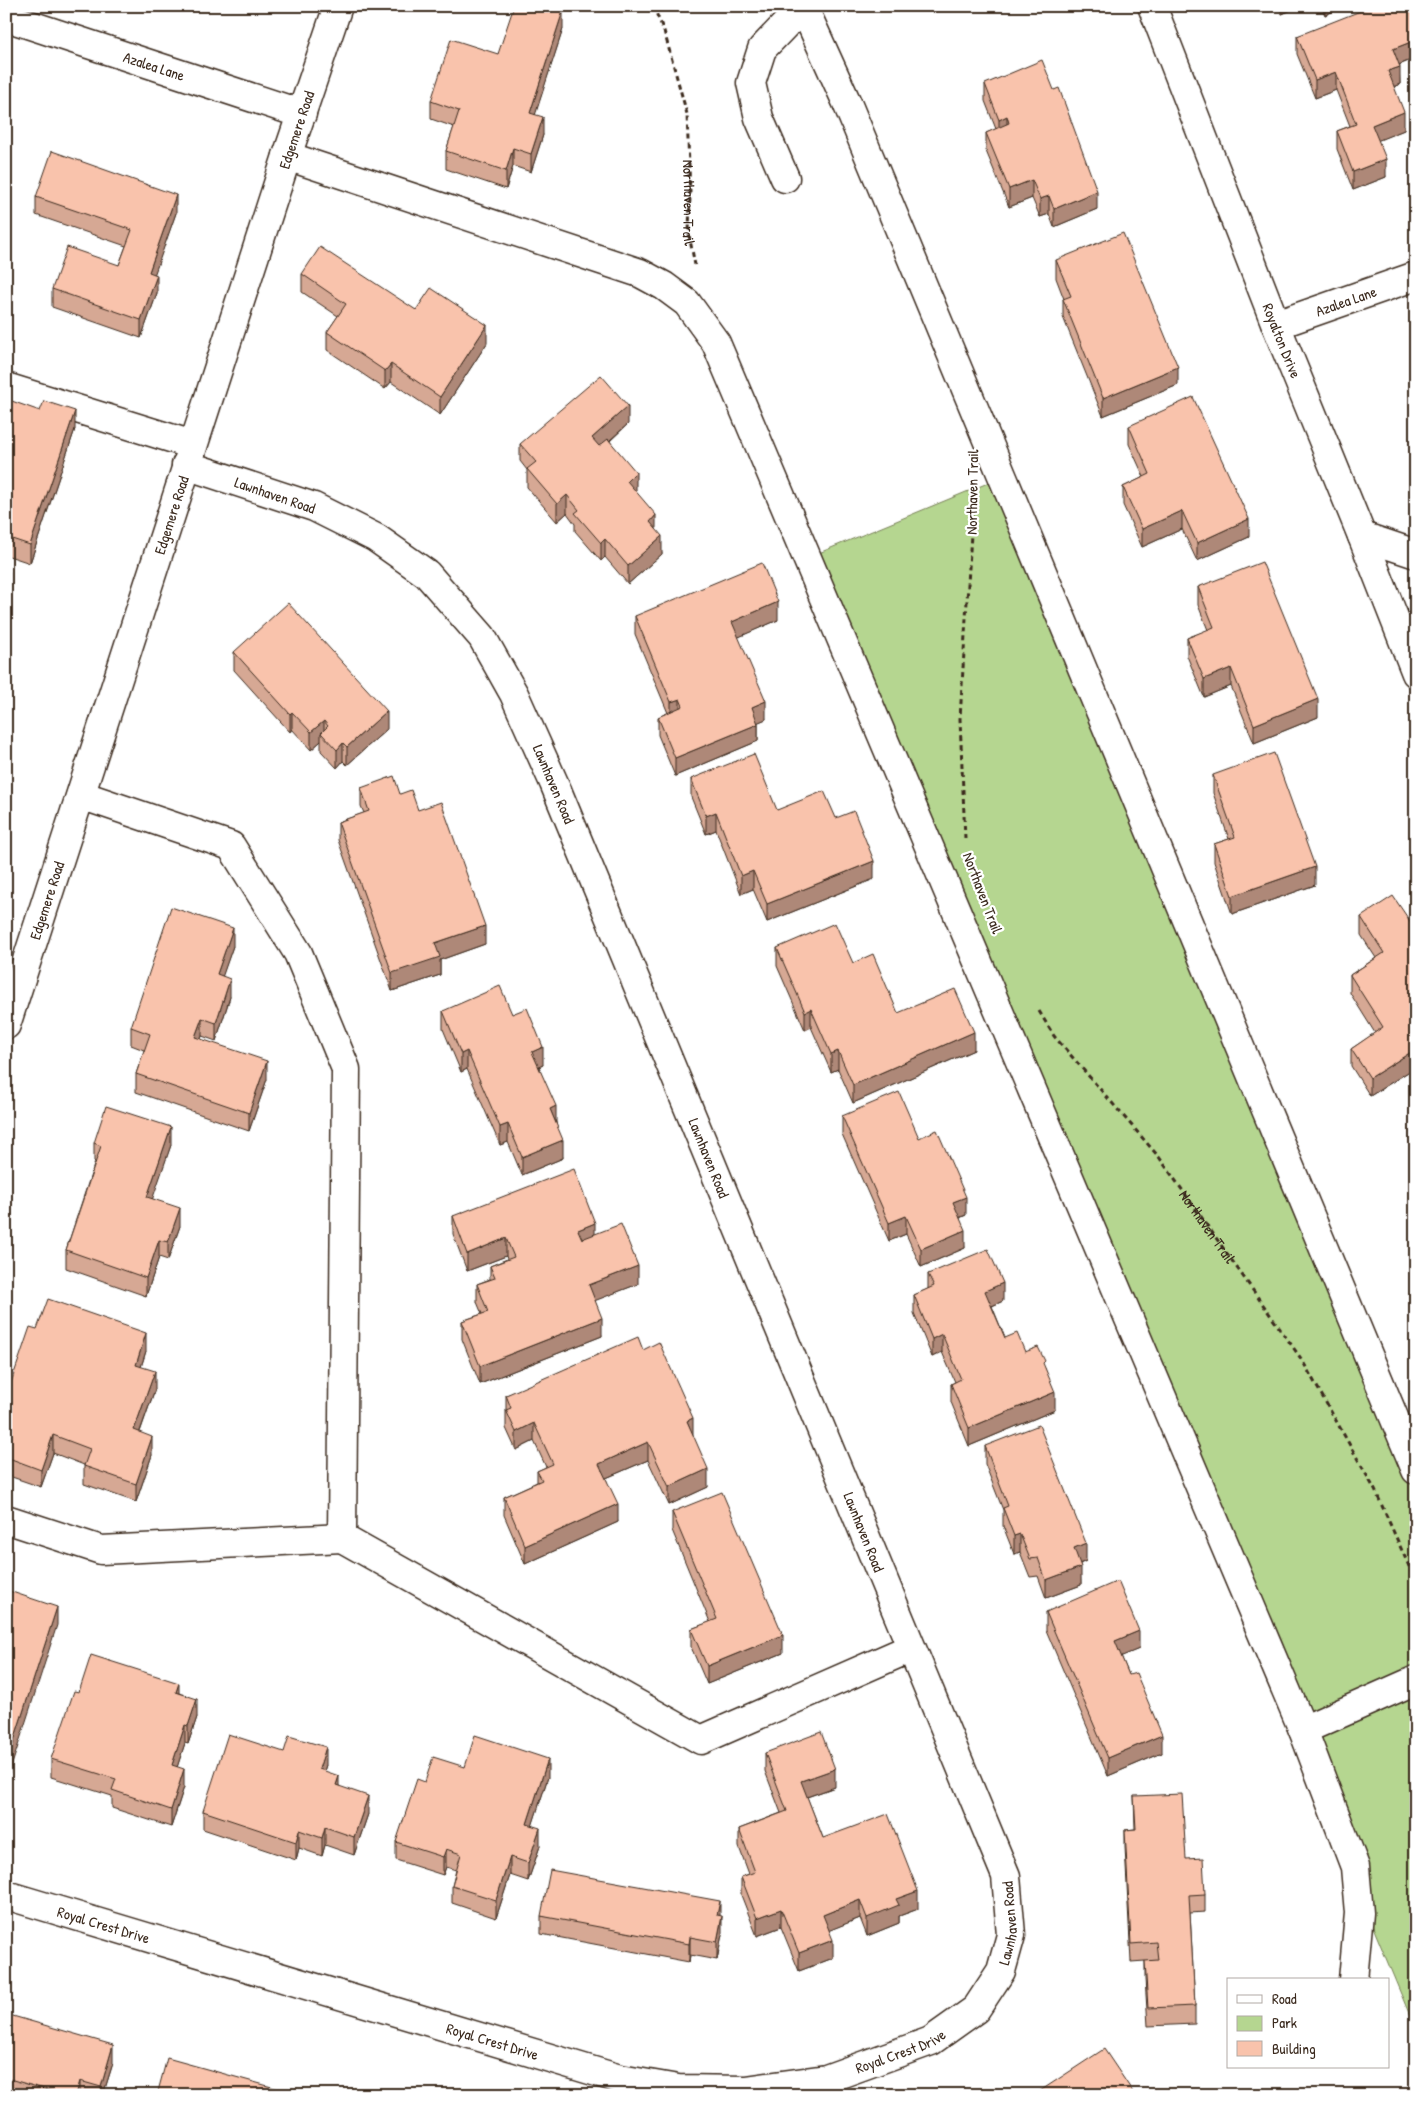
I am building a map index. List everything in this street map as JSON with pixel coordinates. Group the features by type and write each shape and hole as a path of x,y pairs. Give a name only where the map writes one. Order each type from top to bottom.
{"street":[{"name":"Edgemere Road","path":"6,1025 189,455 338,6"},
{"name":"Royalton Drive","path":"1152,6 1276,325 1416,674"},
{"path":"785,178 759,118 751,83 762,49 787,23 804,9 847,103 1416,1470"},
{"name":"Azalea Lane","path":"6,17 302,114"},
{"path":"287,156 640,273 664,286 687,303 716,343 1303,1730 1355,1867 1359,1913 1353,1978"},
{"name":"Azalea Lane","path":"1276,325 1416,276"},
{"name":"Lawnhaven Road","path":"6,387 189,455 314,507 376,538 427,574 482,637 514,694 554,783 1006,1876 1011,1934 1001,1971 976,2009"},
{"path":"1362,536 1416,554"},
{"path":"81,796 231,846 298,953 346,1069 342,1538"},
{"path":"6,1519 101,1550 342,1538 701,1740 911,1648"},
{"path":"1303,1730 1416,1680"},
{"name":"Royal Crest Drive","path":"6,1895 620,2079 678,2090 746,2090 826,2079 931,2041 976,2009"}],"path":[{"name":"Northaven Trail","path":"654,6 664,31 687,114 690,193 689,235 696,273"},
{"name":"Northaven Trail","path":"965,847 960,719 974,491"},
{"name":"Northaven Trail","path":"1035,1005 1054,1036 1159,1157 1302,1360 1375,1490 1416,1582"}],"green space":[{"path":"1012,473 1416,1440 1416,2030 802,560"}],"building":[{"path":"514,6 548,6 563,11 530,113 543,117 531,154 513,148 506,171 446,151 459,111 431,101 451,39 498,54"},
{"path":"1373,6 1416,6 1416,40 1393,49 1400,67 1388,71 1404,112 1372,125 1386,159 1353,172 1337,131 1356,124 1336,72 1315,80 1297,36"},
{"path":"1042,60 1054,90 1059,88 1097,191 1054,209 1049,196 1040,199 1032,180 1009,189 986,133 1009,123 1007,116 999,120 985,84"},
{"path":"52,151 176,195 149,272 157,275 141,320 52,289 67,247 119,265 132,230 36,197"},
{"path":"1123,233 1178,367 1103,398 1063,299 1071,296 1056,260"},
{"path":"320,247 416,310 431,288 487,325 440,397 391,364 385,371 327,332 346,304 302,274"},
{"path":"601,375 628,406 592,438 599,446 608,439 636,472 627,481 656,515 650,522 662,536 628,566 605,539 601,543 575,513 579,510 567,495 557,504 527,469 536,462 520,444"},
{"path":"1193,397 1249,519 1197,543 1182,511 1142,529 1123,487 1150,474 1129,426"},
{"path":"6,399 40,411 44,401 75,411 30,545 6,537"},
{"path":"1262,562 1318,699 1254,725 1231,668 1204,679 1187,638 1214,627 1198,587"},
{"path":"762,563 778,602 732,622 766,701 752,707 758,724 675,758 658,717 683,706 680,699 671,702 635,616"},
{"path":"288,603 387,711 347,747 343,743 337,750 321,733 328,726 324,721 311,732 292,712 290,714 234,652"},
{"path":"1274,753 1315,867 1232,896 1214,844 1235,837 1213,775"},
{"path":"754,754 777,810 824,791 836,818 854,811 874,861 767,904 753,871 741,876 716,812 706,816 691,779"},
{"path":"394,776 400,794 411,790 418,810 441,802 485,926 435,943 440,957 392,973 338,822 369,811 361,788"},
{"path":"1393,896 1416,930 1416,1049 1370,1078 1351,1049 1383,1027 1350,975 1384,953 1361,917"},
{"path":"171,907 233,928 217,974 230,979 216,1023 202,1018 195,1037 267,1061 249,1113 136,1074 150,1034 131,1027"},
{"path":"835,923 853,963 873,954 898,1013 955,989 974,1032 853,1085 838,1051 831,1054 811,1009 805,1012 777,948"},
{"path":"500,986 512,1014 527,1008 543,1047 532,1052 556,1106 550,1109 563,1140 522,1157 508,1124 500,1127 467,1051 461,1054 443,1011"},
{"path":"899,1092 919,1138 937,1130 966,1197 953,1202 965,1230 921,1249 906,1216 889,1223 842,1116"},
{"path":"106,1106 171,1127 147,1197 180,1208 168,1242 159,1240 146,1278 66,1250 101,1146 94,1143"},
{"path":"574,1169 595,1223 578,1230 582,1239 621,1224 638,1266 589,1285 602,1318 480,1366 462,1321 488,1312 477,1284 495,1278 490,1266 514,1257 506,1238 467,1254 453,1216"},
{"path":"988,1249 1003,1283 985,1291 1005,1338 1017,1333 1025,1352 1038,1347 1045,1361 1043,1363 1055,1392 969,1428 951,1384 961,1379 942,1334 932,1339 914,1295 934,1286 928,1274"},
{"path":"48,1299 146,1333 136,1365 155,1371 134,1430 152,1437 136,1484 84,1466 90,1449 53,1435 41,1470 6,1457 6,1397 30,1327 37,1329"},
{"path":"638,1337 643,1350 659,1342 693,1418 687,1421 708,1469 669,1487 648,1442 599,1464 618,1504 525,1546 504,1497 542,1480 537,1471 553,1464 534,1423 516,1432 506,1410 511,1408 506,1395"},
{"path":"1039,1425 1086,1543 1074,1548 1081,1567 1046,1580 1038,1558 1030,1559 1020,1534 1014,1536 1003,1508 1008,1506 985,1446"},
{"path":"722,1492 783,1635 707,1666 691,1629 717,1619 672,1512"},
{"path":"1118,1581 1139,1631 1115,1641 1129,1675 1136,1673 1162,1735 1108,1758 1046,1612"},
{"path":"6,1590 57,1607 6,1765"},
{"path":"91,1655 179,1683 176,1692 197,1699 188,1726 185,1725 172,1765 184,1769 171,1810 112,1790 116,1779 51,1759 74,1691 79,1692"},
{"path":"821,1732 835,1769 801,1781 823,1838 888,1814 918,1891 896,1899 899,1905 867,1918 860,1900 823,1915 833,1940 799,1953 781,1909 757,1918 741,1877 755,1872 739,1829 787,1811 765,1753"},
{"path":"228,1734 284,1752 289,1736 326,1747 319,1769 339,1776 336,1785 368,1796 354,1837 325,1827 322,1838 299,1830 296,1842 203,1811"},
{"path":"475,1735 548,1759 527,1824 540,1828 528,1863 510,1857 496,1900 452,1886 461,1854 446,1849 443,1857 396,1842 417,1779 425,1782 433,1757 465,1767"},
{"path":"1182,1794 1186,1859 1203,1858 1205,1894 1189,1895 1195,2006 1148,2008 1145,1961 1158,1960 1156,1942 1131,1944 1125,1830 1136,1829 1134,1796"},
{"path":"550,1870 720,1901 717,1915 722,1916 717,1942 690,1937 689,1944 541,1916"},
{"path":"6,2014 113,2045 101,2087 80,2081 76,2095 65,2095 6,2078"},
{"path":"1104,2049 1135,2095 1034,2095"},
{"path":"167,2058 297,2094 297,2095 157,2095"}]}
